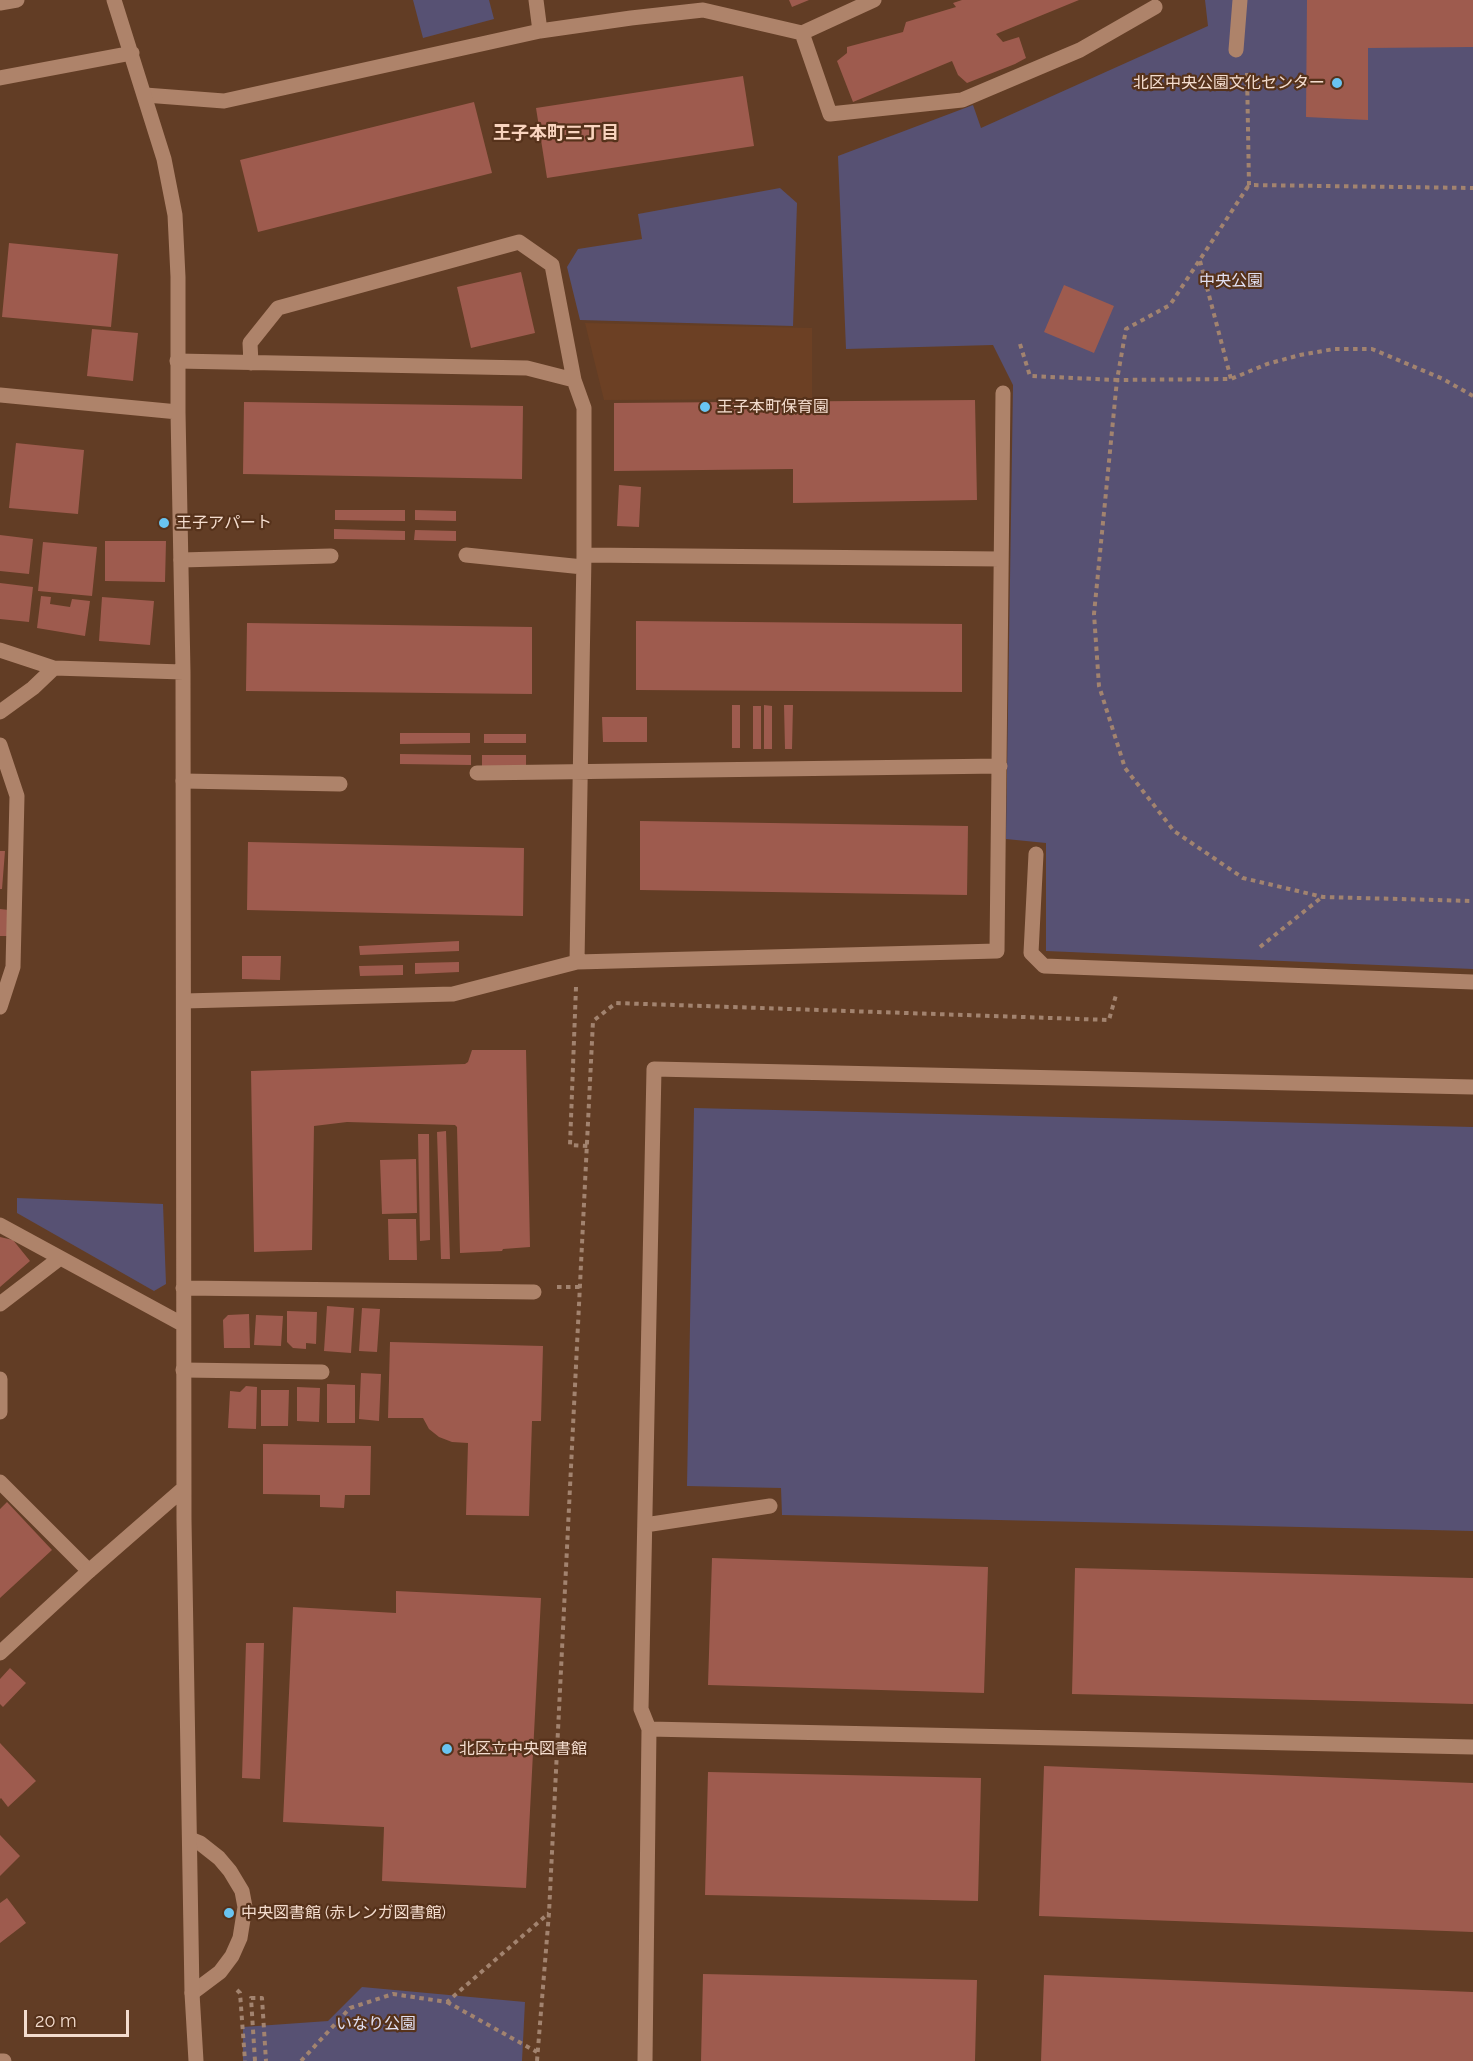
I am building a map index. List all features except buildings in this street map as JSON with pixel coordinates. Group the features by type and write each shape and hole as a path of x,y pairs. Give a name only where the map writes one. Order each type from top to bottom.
{"street":[{"path":"0,3 16,0"},
{"path":"114,0 164,159 175,215 178,277 177,361 183,672 183,1490 192,1993 196,2061"},
{"path":"536,0 540,31"},
{"path":"145,95 224,101 540,31 704,5 802,33 873,0"},
{"path":"1236,50 1240,0"},
{"path":"802,33 830,114 962,99 1080,50 1155,7"},
{"path":"0,78 132,53"},
{"path":"251,363 250,343 278,308 519,242 552,265 574,380 584,408 584,561 577,962"},
{"path":"177,361 527,368 574,380"},
{"path":"184,1001 453,994 577,962 997,951 1003,393"},
{"path":"0,395 178,412"},
{"path":"466,555 584,561 1000,559"},
{"path":"181,560 331,556"},
{"path":"0,650 54,668 183,672"},
{"path":"0,712 33,688 54,668"},
{"path":"0,745 17,796 13,967 0,1007"},
{"path":"477,773 1000,766"},
{"path":"183,781 340,784"},
{"path":"1036,854 1031,953 1044,966 1473,982"},
{"path":"645,2061 649,1729 641,1709 654,1069 1473,1087"},
{"path":"0,1226 182,1324"},
{"path":"0,1304 60,1258"},
{"path":"183,1288 540,1289"},
{"path":"183,1370 322,1372"},
{"path":"0,1379 0,1412"},
{"path":"2,1489 89,1571"},
{"path":"0,1653 89,1571 183,1490"},
{"path":"645,1525 770,1506"},
{"path":"649,1729 1473,1747"},
{"path":"190,1839 200,1843 219,1858 230,1871 242,1891 245,1907 240,1938 232,1956 220,1972 192,1993"}],"path":[{"path":"1247,68 1249,185 1170,305 1126,328 1117,380 1094,614 1099,686 1125,768 1174,831 1243,878 1323,897 1473,901"},
{"path":"1249,185 1473,188"},
{"path":"1200,261 1231,379"},
{"path":"1020,344 1030,376 1117,380 1231,379 1267,364 1300,355 1334,349 1372,349 1443,379 1473,396"},
{"path":"1231,972 1323,897"},
{"path":"577,962 570,1145 588,1146"},
{"path":"537,2061 549,1913 593,1021 616,1003 1109,1020 1126,969"},
{"path":"540,1289 581,1287"},
{"path":"447,2002 549,1913"},
{"path":"220,1972 240,1993 245,2061"},
{"path":"301,2061 350,2008 393,1994 447,2002 537,2052"},
{"path":"255,2061 251,1998 262,1998 266,2061"}],"shaded area":[{"path":"585,323 812,328 812,399 604,400"}],"green space":[{"path":"413,0 489,0 494,19 423,38"},
{"name":"中央公園","path":"1205,0 1473,0 1473,969 1046,951 1046,843 1006,839 1013,385 993,345 846,349 838,156 973,105 981,128 1208,26"},
{"path":"780,188 797,203 793,326 580,320 567,267 578,249 642,239 638,214"},
{"path":"694,1108 1473,1127 1473,1531 782,1515 781,1488 687,1486"},
{"path":"17,1198 163,1204 166,1284 154,1291 17,1213"},
{"name":"いなり公園","path":"362,1987 525,2002 522,2061 243,2061 243,2027 328,2021"}],"place":[{"name":"北区中央公園文化センター","path":"1337,83"},
{"name":"王子本町保育園","path":"705,407"},
{"name":"王子アパート","path":"164,523"},
{"name":"北区立中央図書館","path":"447,1749"},
{"name":"中央図書館 (赤レンガ図書館)","path":"229,1913"}],"district":[{"name":"王子本町三丁目","path":"556,134"}]}
